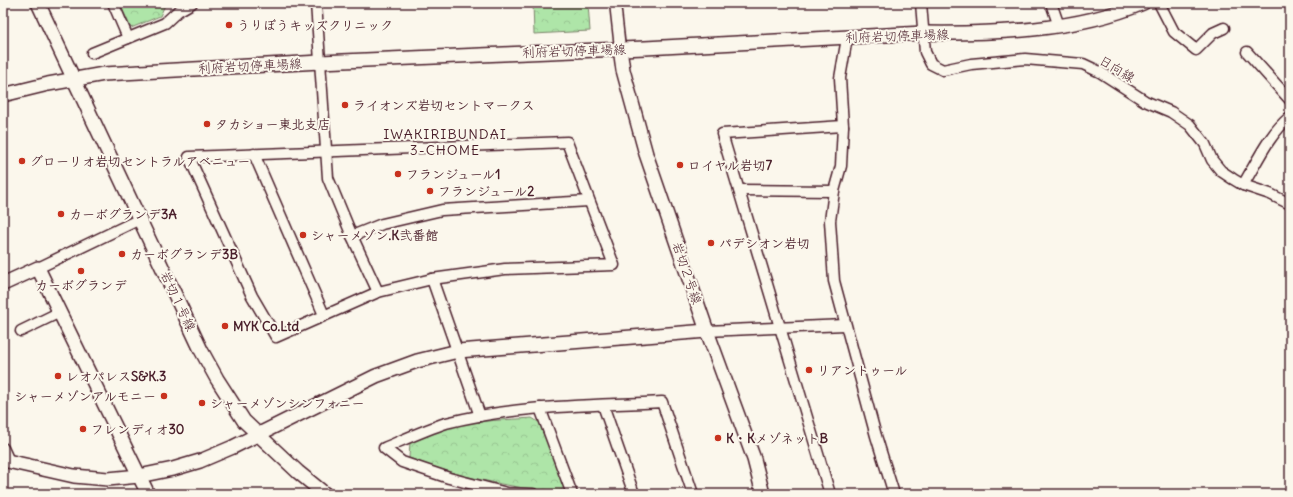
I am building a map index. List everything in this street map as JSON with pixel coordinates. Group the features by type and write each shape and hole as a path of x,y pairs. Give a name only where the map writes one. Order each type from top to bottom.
{"street":[{"name":"岩切１号線","path":"38,3 200,350 244,421 298,472 325,494"},
{"path":"113,3 128,38"},
{"path":"92,53 165,23 176,7 192,3"},
{"path":"316,3 328,178 352,236 378,292"},
{"path":"615,3 620,48"},
{"name":"日向線","path":"920,3 925,52 931,64 943,70 971,64 1025,59 1083,64 1100,72 1136,96 1171,112 1190,125 1205,144 1212,160 1221,171 1243,185 1270,194 1290,204"},
{"path":"1051,3 1059,26"},
{"name":"利府岩切停車場線","path":"3,95 73,79 104,74 923,33 1020,30 1085,22 1143,3"},
{"path":"1159,3 1174,32 1196,50 1213,33 1224,28"},
{"path":"847,38 840,78 843,126 841,166 834,191 830,221 834,281 876,436 894,494"},
{"name":"岩切２号線","path":"620,48 623,70 646,154 707,330 754,459 764,494"},
{"path":"1247,52 1290,100"},
{"path":"1243,185 1273,136 1290,117"},
{"path":"830,494 722,134 843,126"},
{"path":"567,142 614,265 505,269 432,279 378,292 276,337 252,296 189,157 326,151 567,142"},
{"path":"254,154 324,315"},
{"path":"739,190 834,191"},
{"path":"352,236 382,224 442,210 589,201"},
{"path":"3,284 140,219"},
{"path":"38,268 148,494"},
{"path":"432,279 480,416"},
{"path":"21,331 60,312"},
{"path":"3,448 6,460 74,476 108,479 139,476 173,469 200,461 259,435 376,376 417,361 458,351 707,330 845,325"},
{"path":"533,494 507,493 449,478 402,462 384,448 444,424 480,416 540,408 662,402 693,494"},
{"path":"603,405 634,494"},
{"path":"540,408 572,494"}],"green space":[{"path":"128,3 166,3 160,16 131,28 121,6"},
{"path":"533,3 588,3 590,31 534,34"},
{"path":"532,418 540,423 564,488 557,493 463,476 409,458 410,441 438,430 474,422"}],"place":[{"name":"うりぼうキッズクリニック","path":"229,25"},
{"name":"ライオンズ岩切セントマークス","path":"345,105"},
{"name":"タカショー東北支店","path":"207,124"},
{"name":"グローリオ岩切セントラルアベニュー","path":"22,161"},
{"name":"ロイヤル岩切7","path":"680,165"},
{"name":"フランジュール1","path":"398,174"},
{"name":"フランジュール2","path":"430,191"},
{"name":"カーボグランデ3A","path":"61,214"},
{"name":"シャーメゾン.K弐番館","path":"303,235"},
{"name":"パデシオン岩切","path":"711,243"},
{"name":"カーボグランデ3B","path":"122,254"},
{"name":"カーボグランデ","path":"81,271"},
{"name":"MYK Co.Ltd","path":"225,326"},
{"name":"リアントゥール","path":"809,370"},
{"name":"レオパレスS&K.3","path":"58,376"},
{"name":"シャーメゾンアルモニー","path":"164,396"},
{"name":"シャーメゾンシンフォニー","path":"202,403"},
{"name":"フレンディオ30","path":"83,429"},
{"name":"K・KメゾネットB","path":"718,438"}],"district":[{"name":"IWAKIRIBUNDAI 3-CHOME","path":"445,142"}]}
